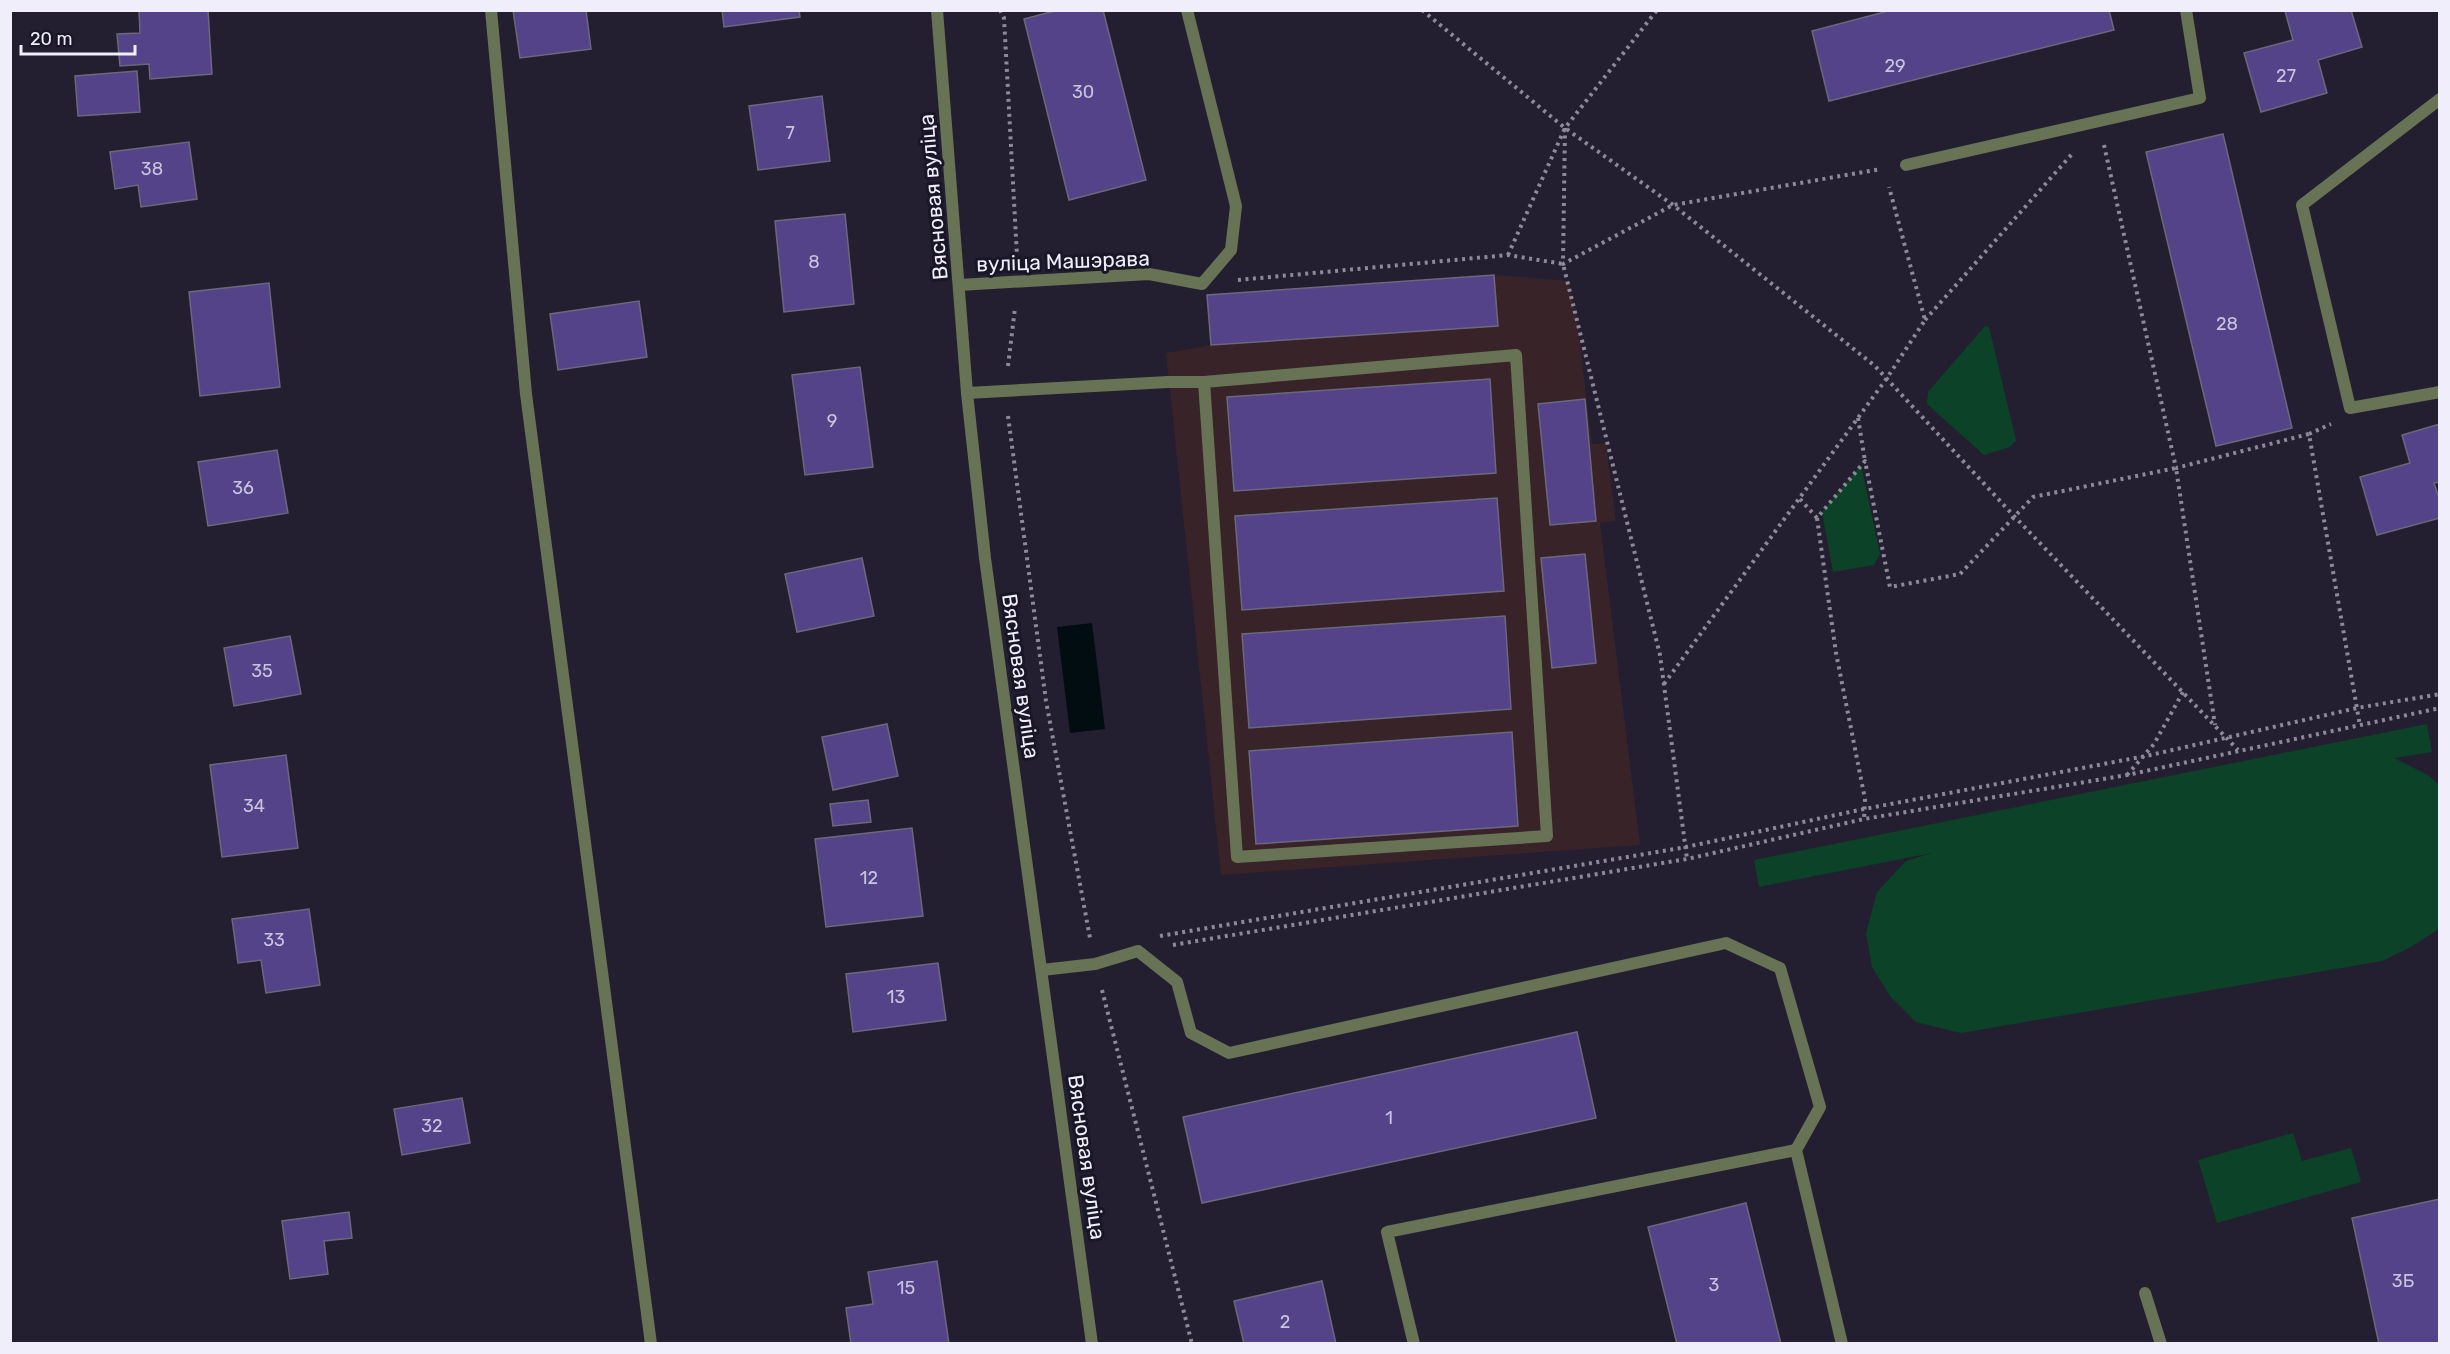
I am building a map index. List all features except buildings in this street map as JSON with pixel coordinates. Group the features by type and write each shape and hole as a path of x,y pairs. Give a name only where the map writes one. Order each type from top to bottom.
{"street":[{"path":"491,10 526,394 651,1344"},
{"name":"Вясновая вуліца","path":"938,10 967,393 985,558 1092,1344"},
{"name":"вуліца Машэрава","path":"959,285 1149,274 1202,284 1231,250 1236,206 1187,10"},
{"path":"1906,165 2200,98 2186,10"},
{"path":"2439,99 2302,205 2350,408 2439,392"},
{"path":"967,393 1204,382 1516,355 1547,836 1237,857 1204,382"},
{"path":"1042,970 1095,964 1138,951 1177,982 1191,1033 1229,1053 1726,943 1780,968 1820,1107 1796,1150 1842,1344"},
{"path":"1414,1344 1387,1232 1796,1150"},
{"path":"2145,1293 2161,1344"}],"path":[{"path":"1000,10 1004,18 1018,282 1005,392 1046,701 1095,964 1192,1344"},
{"path":"1422,10 1565,128 1673,205 1887,378 2014,516 2238,750"},
{"path":"1508,255 1565,128 1657,10"},
{"path":"1565,128 1563,264 1673,205 1906,165"},
{"path":"2103,138 2176,468 2215,725"},
{"path":"1664,685 1887,378 1925,320 2075,151"},
{"path":"1884,168 1925,320"},
{"path":"1858,418 1890,587 1960,574 2033,497 2176,468 2308,434 2360,726"},
{"path":"1817,518 1865,461"},
{"path":"1800,499 1817,518 1836,653 1865,800 1864,819"},
{"path":"2127,775 2146,756 2183,692"},
{"path":"1138,951 1153,938 1686,847 1864,809 2146,756 2357,708 2439,694"},
{"path":"1138,951 1687,859 1864,819 2127,775 2439,708"}],"shaded area":[{"path":"1494,275 1568,281 1577,318 1592,444 1606,443 1616,521 1600,523 1640,845 1221,875 1166,353 1211,345 1207,295"},
{"path":"1092,623 1105,729 1070,733 1057,627"}],"green space":[{"path":"1985,326 1989,327 2016,440 2010,447 1984,455 1927,404 1928,392"},
{"path":"1861,465 1880,554 1874,565 1833,572 1822,512"},
{"path":"2427,724 2432,752 2394,758 2428,775 2439,785 2439,929 2411,947 2382,961 1961,1033 1916,1022 1890,996 1872,967 1866,933 1877,892 1906,861 1932,853 1759,887 1754,860"},
{"path":"2293,1133 2302,1161 2351,1148 2361,1182 2217,1223 2198,1160"}]}
